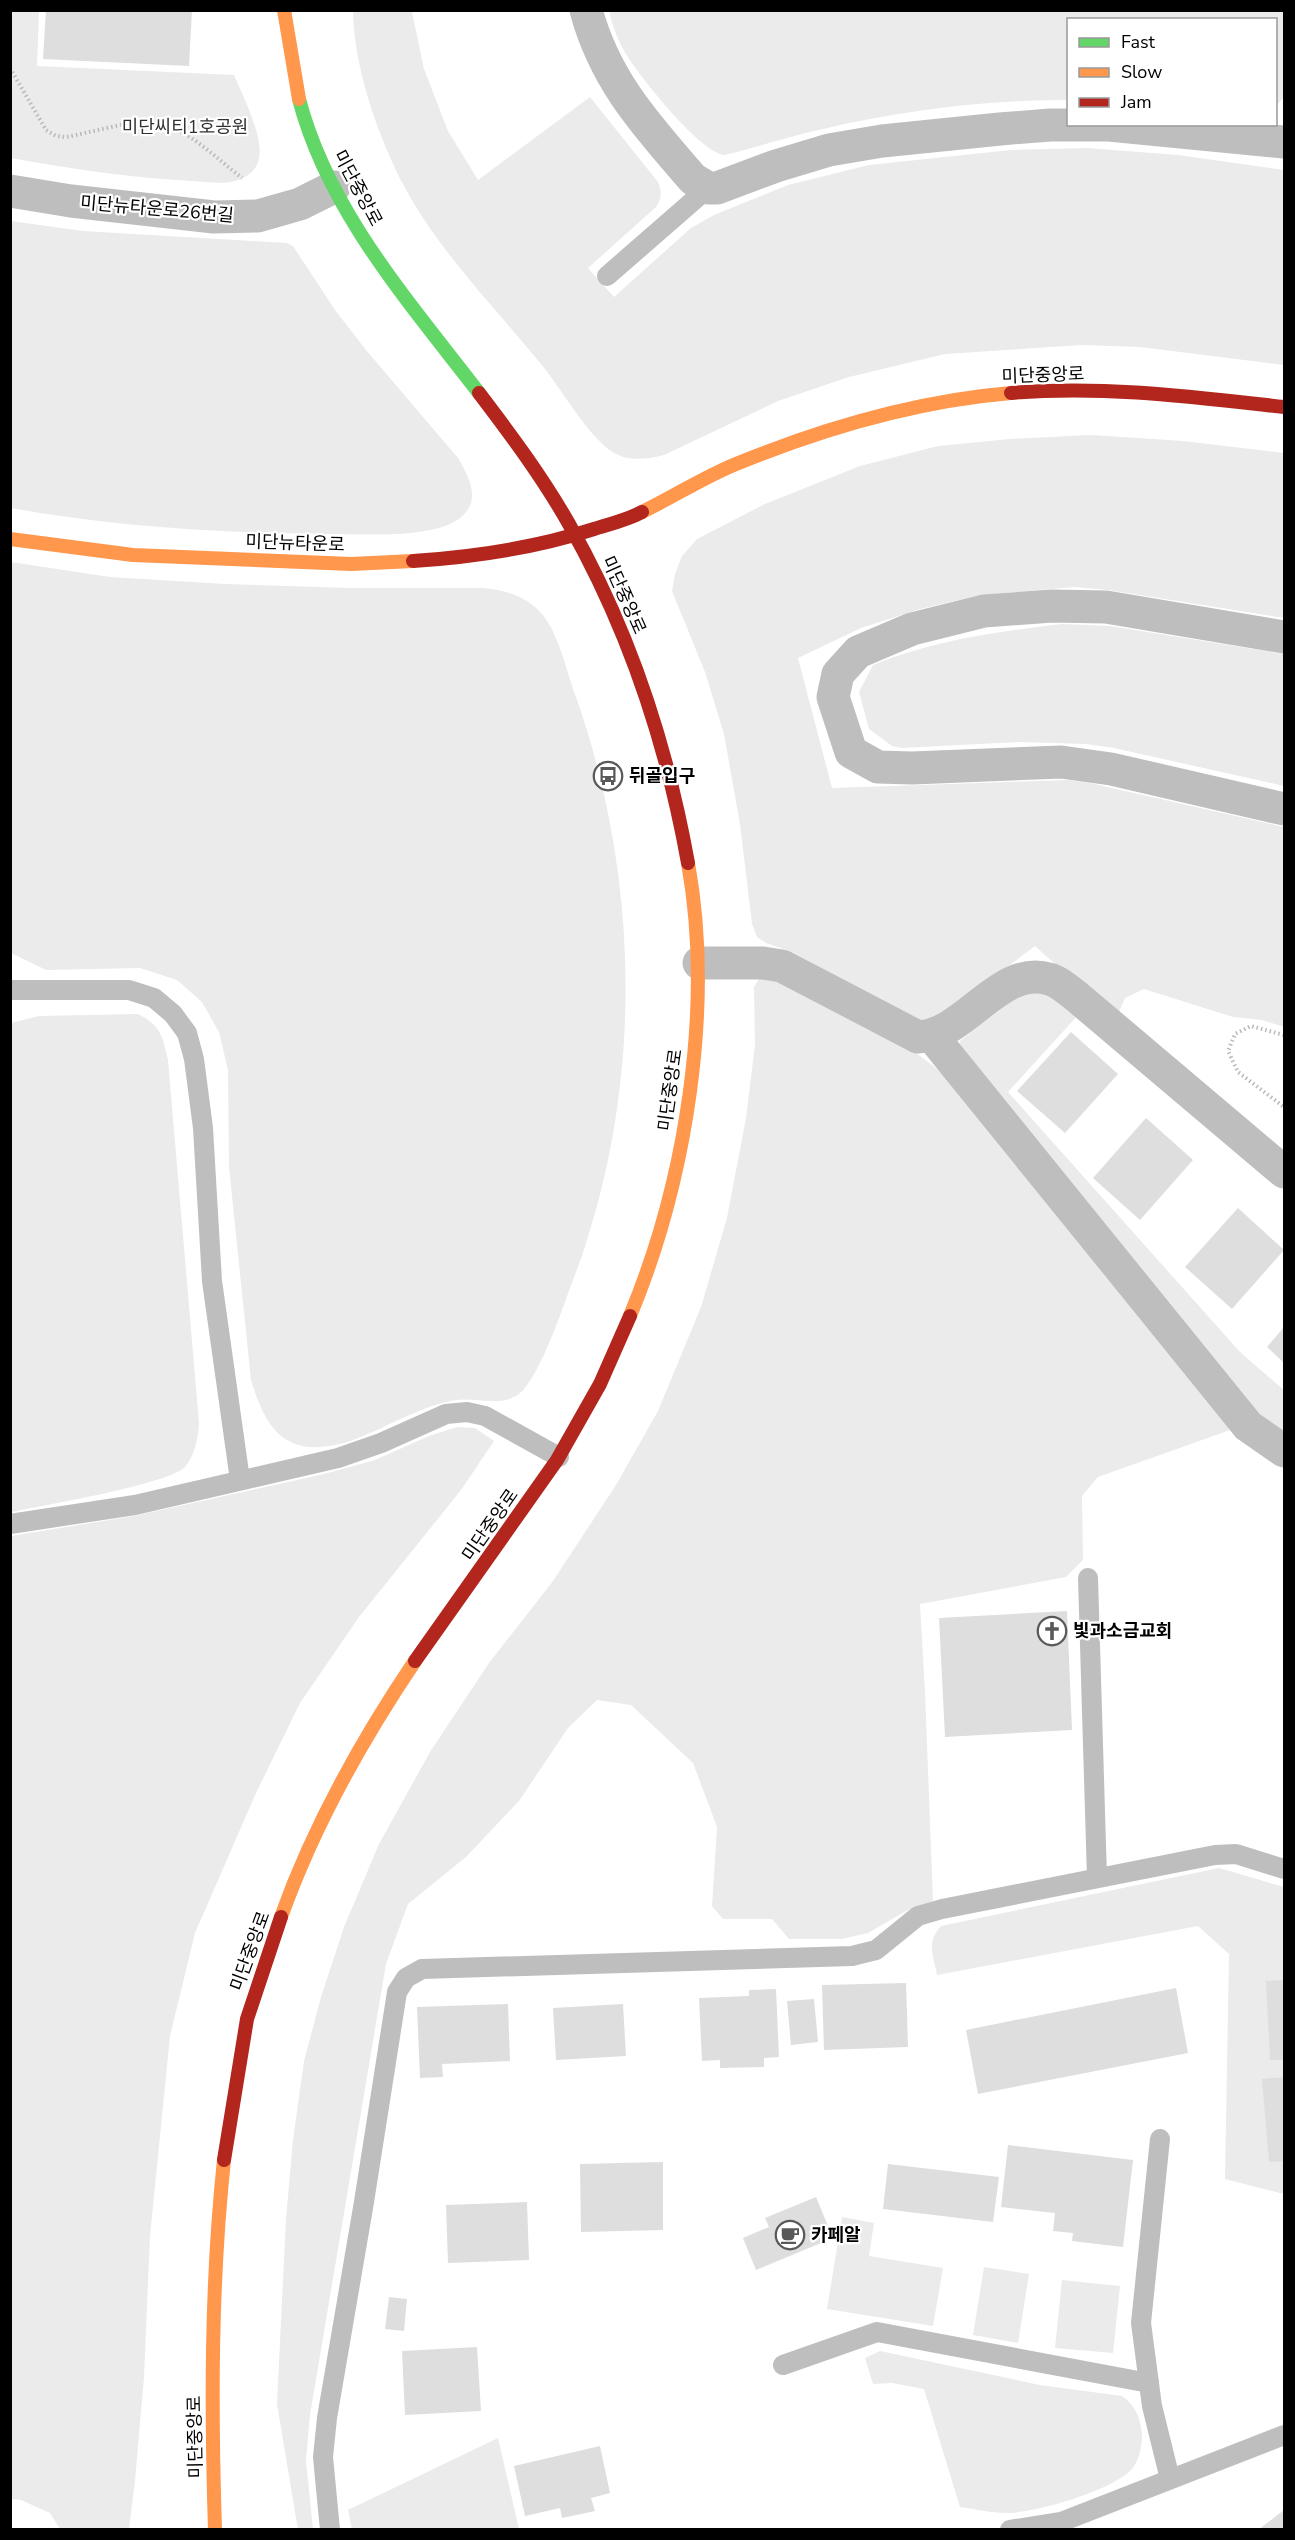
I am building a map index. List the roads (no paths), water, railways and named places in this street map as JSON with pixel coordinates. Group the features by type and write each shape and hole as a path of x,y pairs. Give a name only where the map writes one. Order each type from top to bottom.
{"street":[{"name":"미단중앙로","path":"215,2529 212,2374 215,2256 226,2134 249,2009 296,1878 348,1769 408,1670 513,1526 559,1457 607,1373 656,1248 682,1139 698,1026 699,963 692,888 671,776 631,654 576,535 530,462 418,318 379,263 334,187 307,127 291,66 284,10"},
{"path":"586,10 607,69 628,101 693,180 708,188 717,188 776,165 829,150 882,141 1030,126 1067,125"},
{"path":"1128,126 1284,142"},
{"name":"미단뉴타운로26번길","path":"10,191 71,201 214,217 258,216 300,204 334,187"},
{"name":"미단중앙로","path":"576,535 631,518 734,465 812,436 896,410 976,396 1057,390 1184,396 1284,407"},
{"name":"미단뉴타운로","path":"10,539 133,555 351,564 465,558 576,535"},
{"path":"1284,637 1106,607 1052,606 984,611 912,629 858,652 838,674 833,697 851,752 878,766 912,768 1061,762 1111,769 1284,809"},
{"path":"699,963 763,963 782,966 918,1037 932,1036 948,1028 1008,984 1028,976 1050,979 1076,996 1284,1172"},
{"path":"932,1036 1248,1426 1284,1451"}],"lane":[{"path":"608,276 708,188"},
{"path":"10,990 129,990 154,998 173,1014 186,1033 194,1059 203,1128 212,1281 240,1480"},
{"path":"10,1524 135,1505 338,1458 381,1443 446,1414 467,1412 494,1420 559,1457"},
{"path":"1088,1578 1097,1878"},
{"path":"330,2529 322,2457 327,2418 397,1992 406,1978 422,1969 852,1956 876,1950 918,1916 942,1909 1215,1855 1236,1854 1284,1869"},
{"path":"1160,2139 1141,2323 1152,2406 1170,2479"},
{"path":"783,2365 877,2332 1149,2383"},
{"path":"1010,2529 1061,2522 1284,2435"}],"place":[{"name":"뒤골입구","path":"608,776"},
{"name":"빛과소금교회","path":"1052,1631"},
{"name":"카페알","path":"790,2235"}],"park label":[{"name":"미단씨티1호공원","path":"185,127"}]}
